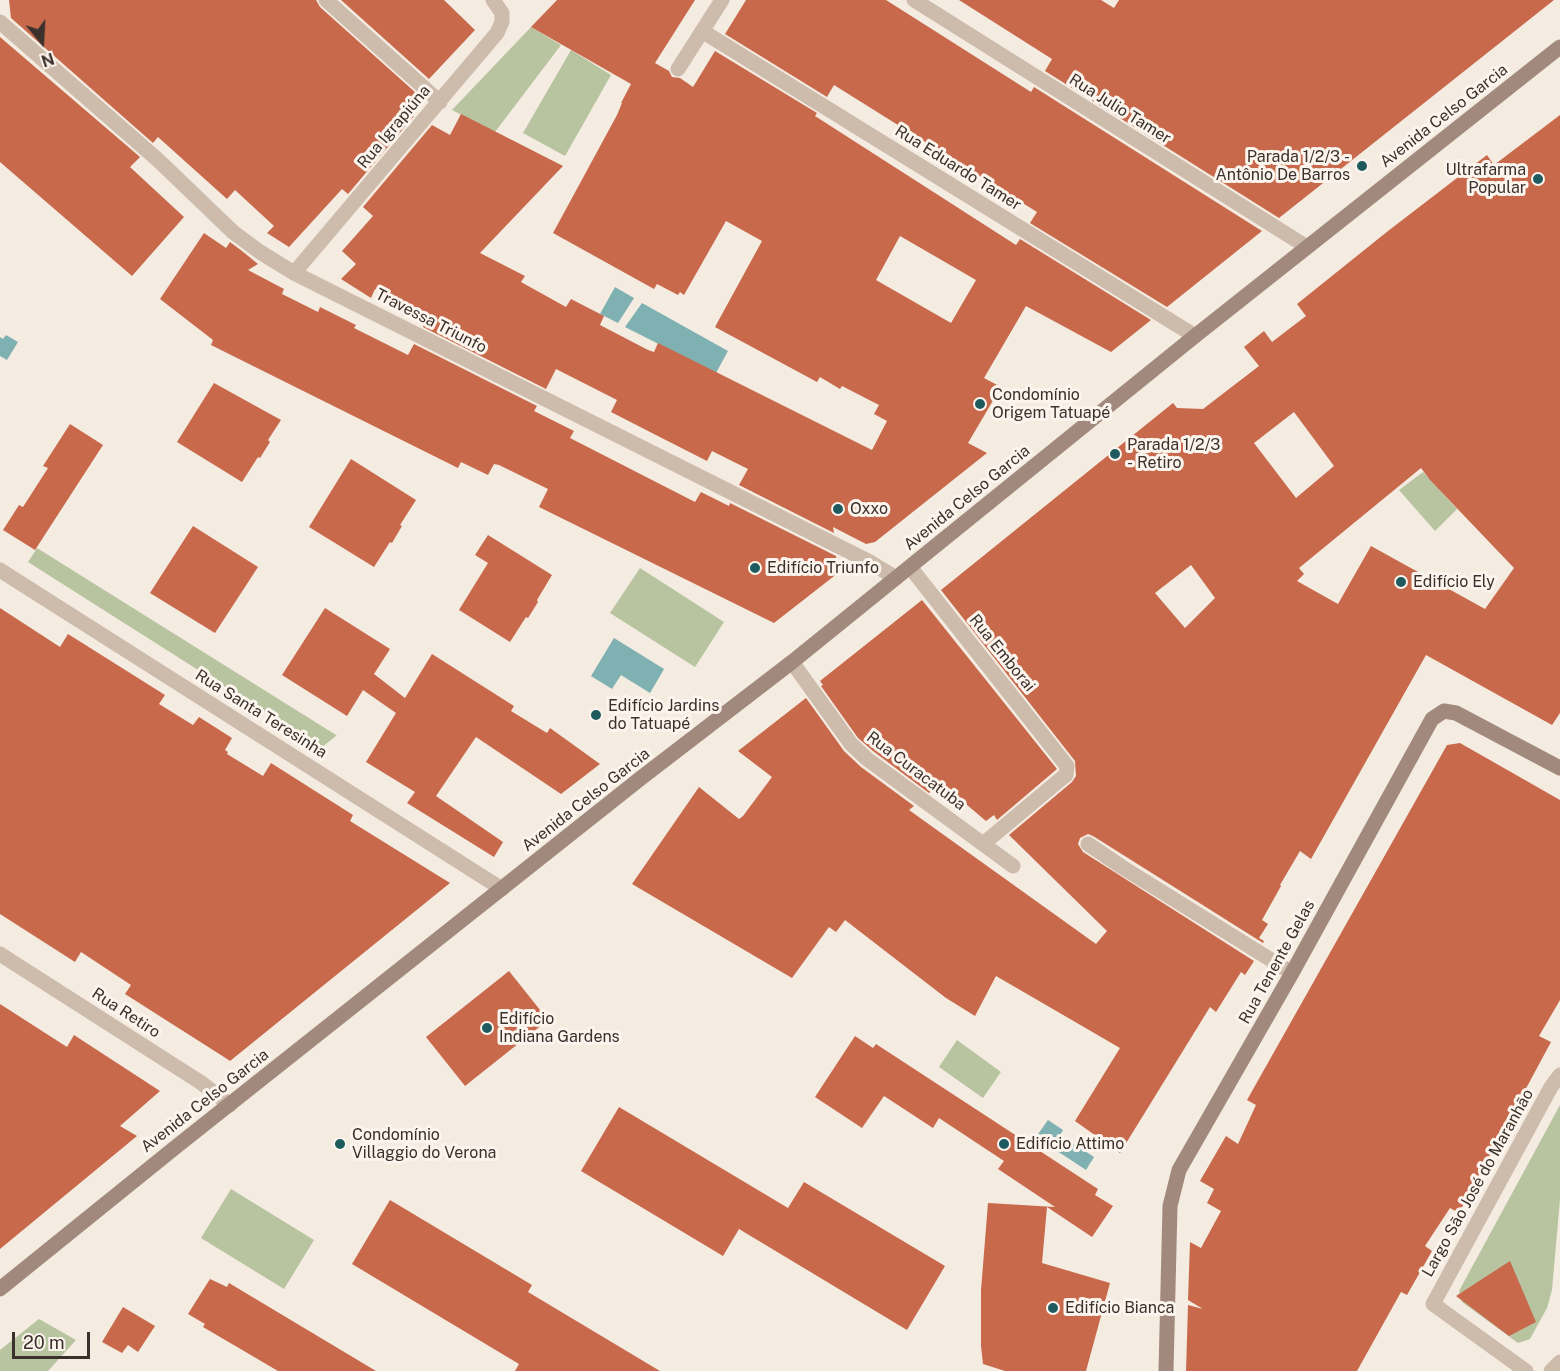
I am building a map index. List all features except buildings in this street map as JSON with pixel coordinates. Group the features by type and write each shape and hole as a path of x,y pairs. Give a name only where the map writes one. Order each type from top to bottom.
{"main road":[{"name":"Avenida Celso Garcia","path":"0,1289 641,778 792,662 1195,336 1560,47"},
{"name":"Rua Tenente Gelas","path":"1167,1371 1170,1206 1179,1170 1292,973 1432,719 1444,711 1456,713 1560,768"}],"street":[{"path":"326,0 440,102"},
{"name":"Rua Igrapiúna","path":"294,273 497,33 502,22 502,13 493,0"},
{"path":"678,69 722,0"},
{"name":"Rua Julio Tamer","path":"914,0 1307,247"},
{"name":"Travessa Triunfo","path":"0,22 158,160 233,232 260,252 294,273 868,561 896,578"},
{"name":"Rua Eduardo Tamer","path":"702,31 1195,336"},
{"name":"Rua Emborai","path":"910,567 1067,766 1066,775 982,843"},
{"name":"Rua Santa Teresinha","path":"0,570 502,889"},
{"name":"Rua Curacatuba","path":"792,662 851,744 867,759 1012,866"},
{"path":"1088,844 1292,973"},
{"name":"Rua Retiro","path":"0,954 200,1082 230,1105"},
{"name":"Largo São José do Maranhão","path":"1526,1371 1433,1304 1545,1097 1560,1075"},
{"path":"1551,1371 1560,1362"}],"green space":[{"path":"531,27 561,45 495,132 452,110"},
{"path":"571,50 611,75 565,156 523,133"},
{"path":"1423,472 1457,509 1435,531 1399,490"},
{"path":"37,548 337,735 321,748 28,562"},
{"path":"640,568 724,622 695,667 610,613"},
{"path":"957,1040 1001,1072 983,1098 939,1067"},
{"path":"1560,1105 1560,1199 1552,1290 1547,1308 1530,1339 1518,1343 1462,1302 1459,1291"},
{"path":"231,1189 314,1240 284,1289 201,1238"},
{"path":"39,1319 76,1340 48,1371 0,1371 0,1350"}],"water":[{"path":"615,287 634,298 618,323 600,314"},
{"path":"642,303 728,351 716,373 625,327"},
{"path":"6,335 18,342 7,360 0,356 0,337 3,339"},
{"path":"614,638 664,669 650,693 621,675 612,689 591,676"},
{"path":"1048,1120 1063,1130 1060,1135 1094,1157 1086,1170 1036,1137"}],"place":[{"name":"Parada 1/2/3 - Antônio De Barros","path":"1362,166"},
{"name":"Ultrafarma Popular","path":"1538,179"},
{"name":"Condomínio Origem Tatuapé","path":"980,404"},
{"name":"Parada 1/2/3 - Retiro","path":"1115,454"},
{"name":"Oxxo","path":"838,509"},
{"name":"Edifício Triunfo","path":"755,568"},
{"name":"Edifício Ely","path":"1401,582"},
{"name":"Edifício Jardins do Tatuapé","path":"596,715"},
{"name":"Edifício Indiana Gardens","path":"487,1028"},
{"name":"Condomínio Villaggio do Verona","path":"340,1144"},
{"name":"Edifício Attimo","path":"1004,1144"},
{"name":"Edifício Bianca","path":"1053,1308"}]}
